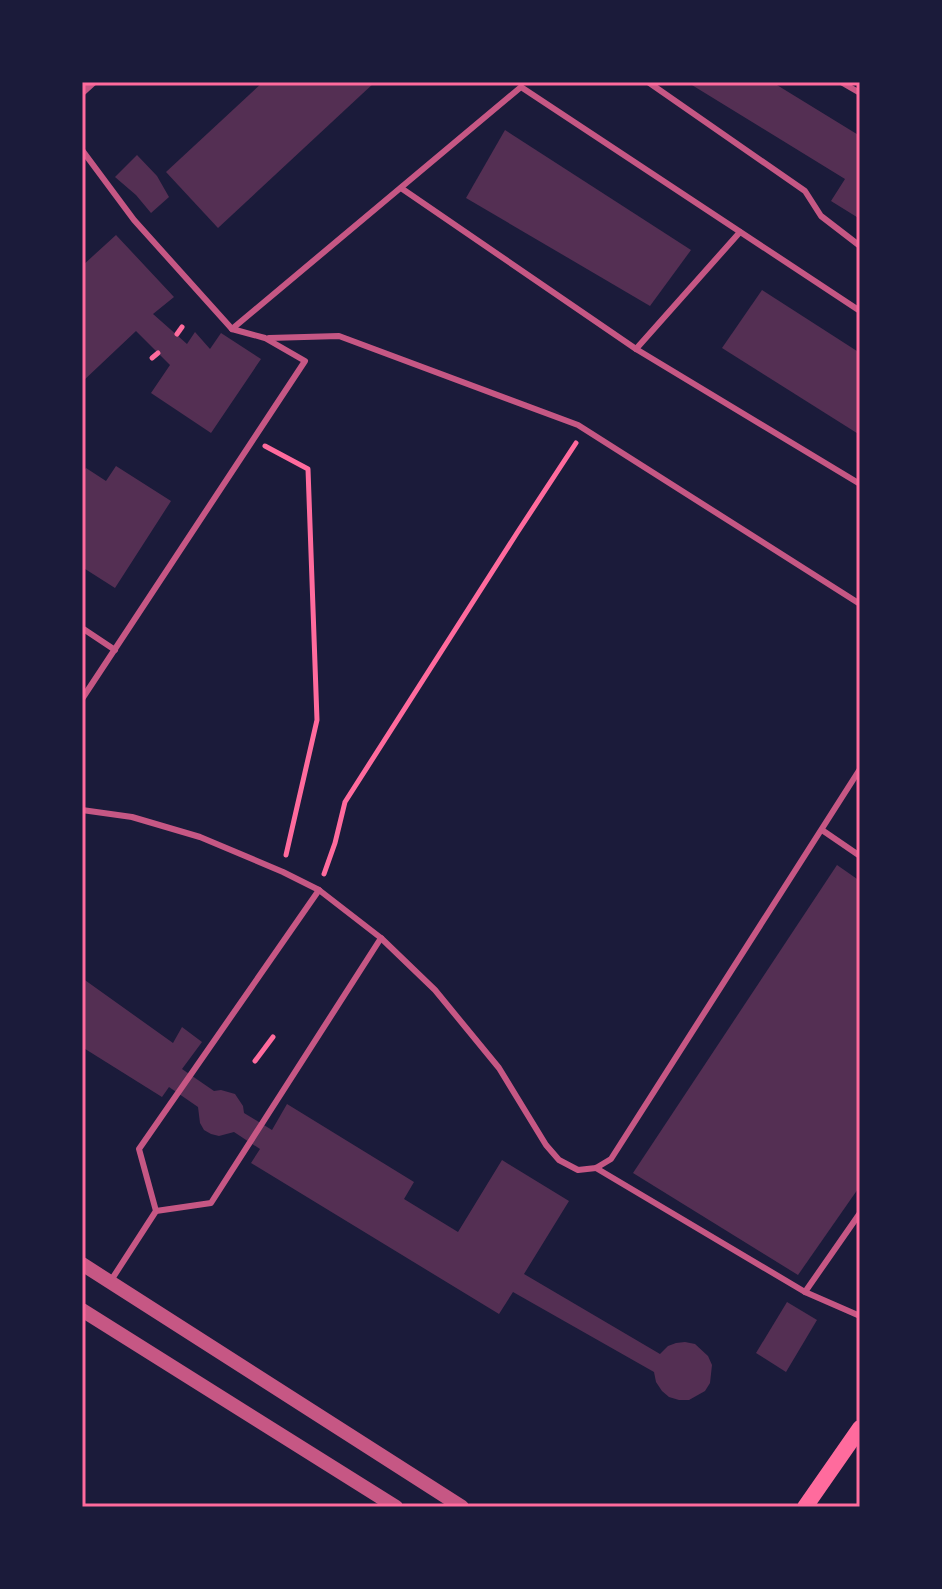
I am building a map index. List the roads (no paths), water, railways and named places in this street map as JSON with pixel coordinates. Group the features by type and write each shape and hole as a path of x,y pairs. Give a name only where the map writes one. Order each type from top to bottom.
{"main road":[{"path":"805,1507 860,1428"}],"street":[{"path":"82,92 93,82"},
{"path":"82,1264 462,1507"},
{"path":"82,1310 396,1507"}],"lane":[{"path":"648,82 805,191 821,216 860,246"},
{"path":"841,82 860,93"},
{"path":"232,329 523,85 860,311"},
{"path":"82,150 134,220 232,329 265,338 305,361 82,699"},
{"path":"401,188 636,349 860,484"},
{"path":"636,349 740,232"},
{"path":"265,338 339,336 578,425 860,604"},
{"path":"82,628 115,650"},
{"path":"82,810 132,817 187,833 319,890 381,938 435,990 499,1068 546,1145 559,1160 578,1170 596,1168 611,1159 860,769"},
{"path":"822,830 860,856"},
{"path":"110,1282 156,1211 139,1149 319,890"},
{"path":"156,1211 211,1203 381,938"},
{"path":"596,1168 805,1292 860,1316"},
{"path":"805,1292 860,1213"}]}
